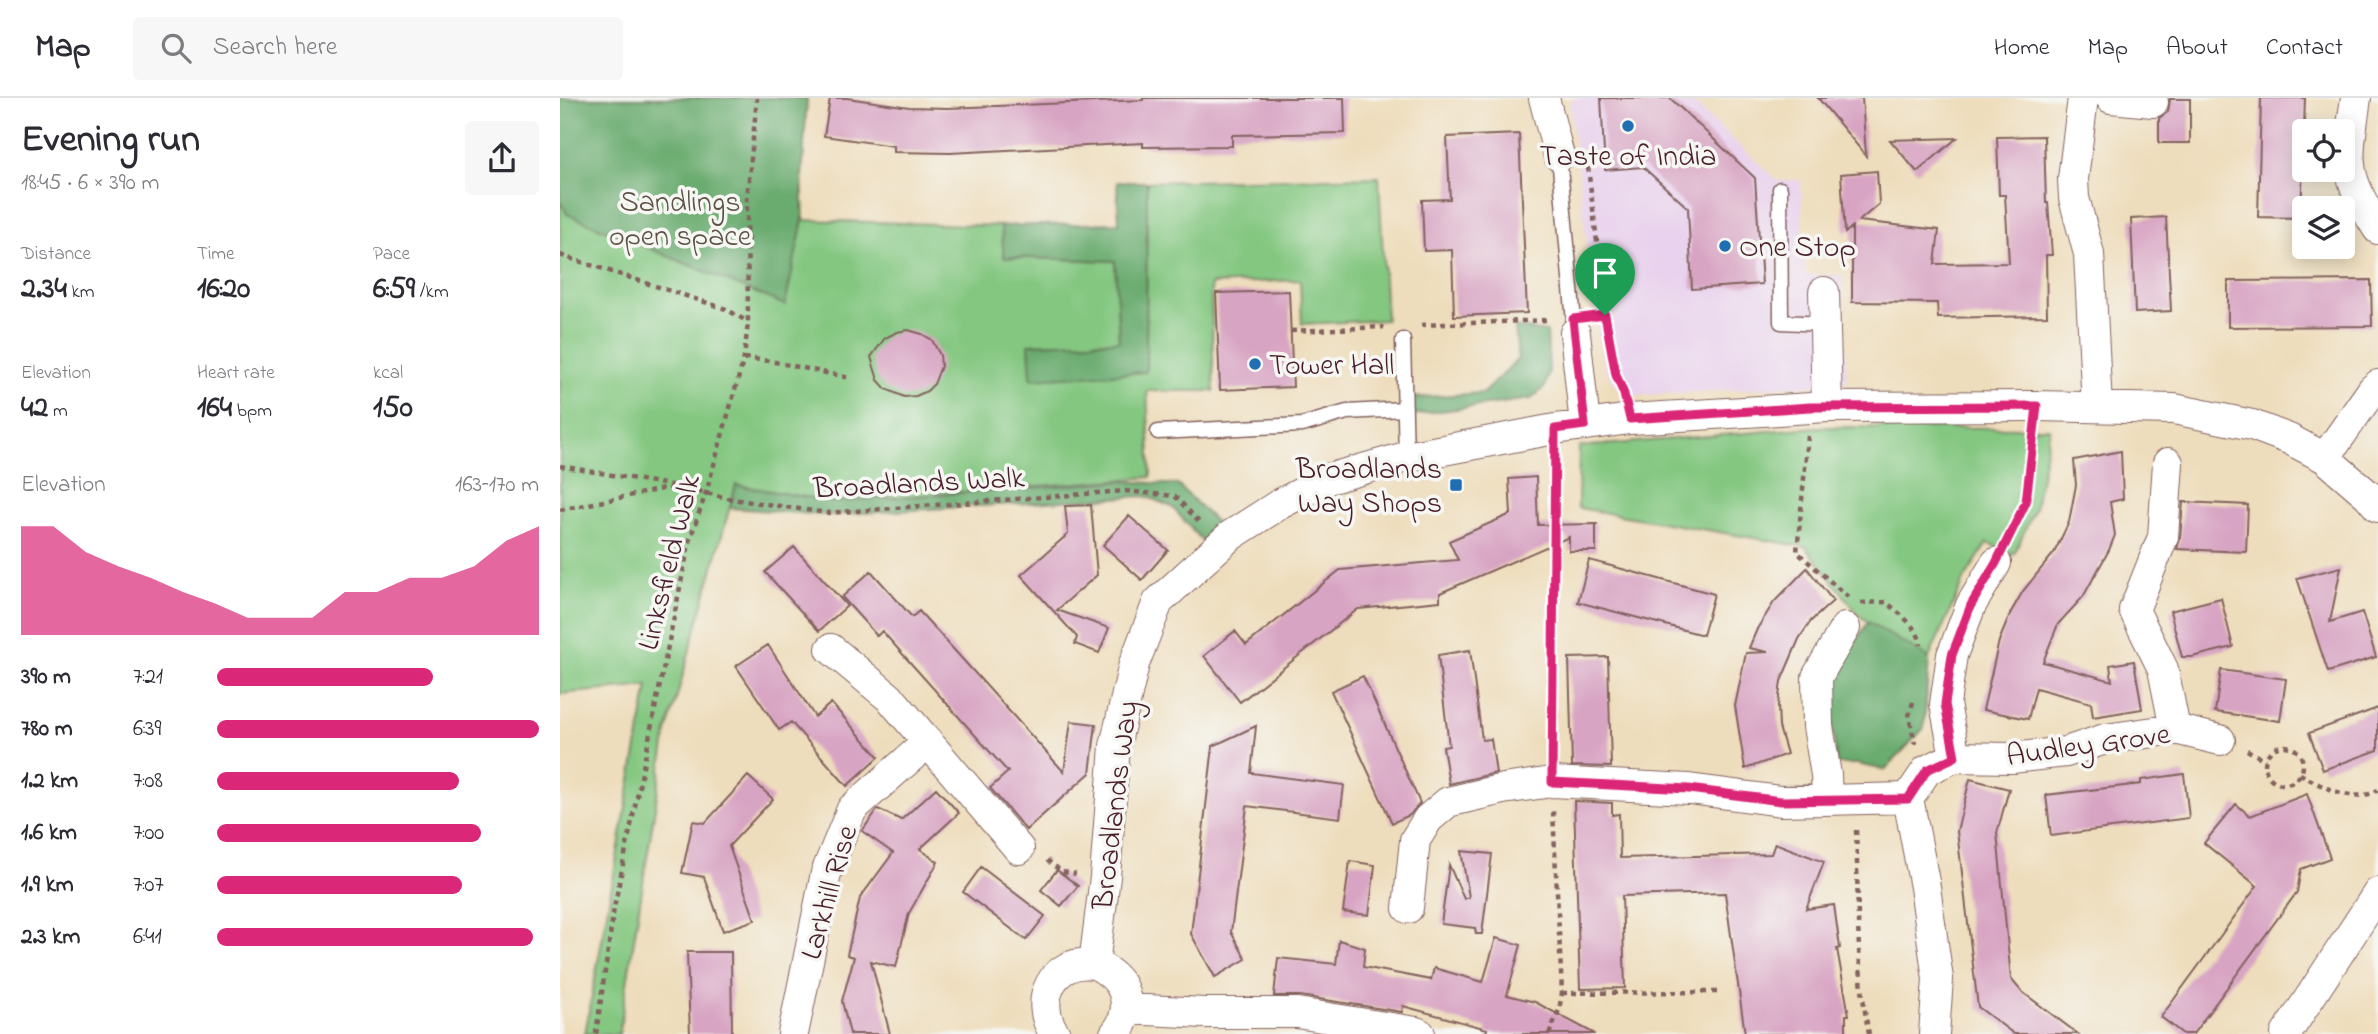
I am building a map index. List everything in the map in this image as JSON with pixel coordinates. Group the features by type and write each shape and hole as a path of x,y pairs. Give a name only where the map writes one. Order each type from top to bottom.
{"street":[{"path":"1544,98 1573,155"},
{"path":"2083,98 2073,179 2074,198 2089,254 2097,407"},
{"path":"2111,98 2153,102"},
{"path":"2356,98 2348,151 2349,169 2363,208 2378,229"},
{"path":"1818,407 1824,292"},
{"path":"1574,326 1585,425"},
{"path":"2325,458 2378,385"},
{"name":"Broadlands Way","path":"1094,964 1105,877 1115,746 1134,664 1158,602 1230,536 1280,504 1328,479 1406,457 1555,429 1630,419 1818,407 2037,406 2174,409 2252,425 2290,439 2325,458 2378,507"},
{"path":"2168,463 2162,537 2134,610 2163,669 2175,729"},
{"path":"1955,757 1945,704 1952,655 1971,605 1996,563"},
{"path":"1841,799 1826,775 1818,726 1816,677 1845,628"},
{"path":"831,649 891,699 1019,849"},
{"name":"Audley Grove","path":"1927,770 1955,757 2012,758 2066,752 2105,739 2175,729 2220,740"},
{"name":"Larkhill Rise","path":"793,1034 826,873 852,808 929,742"},
{"path":"1927,770 1908,799 1925,887 1938,979 1934,1034"},
{"path":"1408,908 1415,840 1428,819 1448,802 1503,789 1552,782 1689,789 1781,801 1908,799"},
{"path":"2286,1034 2378,893"},
{"path":"1055,1034 1046,1021 1045,993 1062,971 1075,966 1094,964 1121,984 1126,996 1121,1022 1205,1013 1297,1013 1416,1031 1420,1034"}],"lane":[{"path":"1573,155 1574,326"},
{"path":"1780,189 1781,322 1824,324"},
{"path":"1402,340 1406,457"},
{"path":"1158,432 1302,425 1347,412 1404,409"}],"path":[{"name":"Linksfield Walk","path":"596,1034 614,908 691,539 744,358 748,323 747,199 757,98"},
{"path":"1573,155 1616,375 1630,419"},
{"path":"560,255 726,309 748,323"},
{"path":"1416,326 1574,326 1605,315"},
{"path":"1291,331 1388,327"},
{"path":"744,358 850,378"},
{"path":"1996,563 2026,502 2037,406"},
{"path":"1818,407 1797,552 1855,603 1886,602 1905,619 1920,639 1922,651"},
{"path":"1549,1034 1559,1010 1562,993 1552,782 1555,429"},
{"name":"Broadlands Walk","path":"560,466 676,486 732,499 827,513 1125,491 1175,496 1221,545"},
{"path":"560,510 676,486"},
{"path":"1914,695 1909,716 1917,754 1927,770"},
{"path":"2284,746 2296,750 2302,761 2300,774 2291,782 2274,781 2265,766 2268,755 2272,750 2284,746"},
{"path":"2300,774 2329,790 2353,794 2374,793 2378,790"},
{"path":"1841,799 1870,1034"},
{"path":"1019,849 1031,848 1062,872 1105,877"},
{"path":"1562,993 1718,992"}],"shaded area":[{"path":"1574,98 1688,98 1778,181 1801,180 1805,275 1842,276 1847,383 1629,396 1619,389 1605,369 1597,327 1570,105"}],"green space":[{"name":"Sandlings open space","path":"560,98 807,98 802,175 804,220 1001,226 1005,257 1115,261 1119,341 1029,344 1146,372 1147,182 1379,177 1386,320 1302,324 1300,280 1211,284 1214,391 1147,391 1151,477 834,502 736,485 667,732 619,1034 585,1034 648,686 560,694"},
{"name":"Sandlings open space","path":"560,98 807,98 802,175 803,220 785,305 567,214 560,201"},
{"path":"1117,182 1147,182 1146,372 1031,379 1029,344 1119,341 1115,261 1004,257 1001,226 1119,223"},
{"path":"1515,327 1547,332 1549,370 1545,387 1531,399 1411,415 1412,398 1483,393 1518,359"},
{"path":"1817,427 2050,428 2035,508 2014,554 1987,543 1964,580 1927,662 1860,616 1806,547 1578,508 1579,447"},
{"path":"1124,481 1178,485 1230,536 1213,553 1172,507 1145,496 829,515 730,508 736,485 834,502"},
{"path":"1868,622 1929,658 1924,728 1885,770 1857,764 1837,764 1830,707 1831,682"}],"building":[{"path":"830,98 909,107 948,108 1143,98 1344,98 1345,133 1232,135 1232,146 1143,147 1143,143 950,153 894,152 894,146 824,136"},
{"path":"1601,98 1670,98 1755,178 1762,284 1692,289 1688,208 1643,167 1605,170"},
{"path":"1818,98 1862,98 1866,156"},
{"path":"2261,98 2305,98 2304,119 2292,119 2292,182 2302,182 2302,196 2292,196 2292,218 2258,217"},
{"path":"2170,99 2190,99 2190,143 2159,143 2159,118 2168,112"},
{"path":"1519,134 1527,313 1454,316 1452,250 1424,251 1422,200 1450,199 1447,137"},
{"path":"2044,136 2046,203 2052,255 2046,255 2047,316 1938,318 1937,303 1852,302 1852,227 1845,233 1841,174 1877,171 1879,204 1859,221 1939,230 1935,264 2009,263 2005,195 1999,195 1997,137"},
{"path":"1957,138 1917,172 1890,140"},
{"path":"2166,217 2171,311 2135,313 2131,219"},
{"path":"2371,280 2372,326 2228,327 2228,281"},
{"name":"Tower Hall","path":"1289,291 1293,387 1220,390 1216,293"},
{"path":"908,330 932,340 940,355 941,366 934,384 927,391 904,397 886,389 878,380 871,357 885,338"},
{"path":"2121,451 2123,499 2110,502 2115,535 2083,597 2058,624 2043,662 2112,681 2110,665 2134,661 2142,709 2093,717 2091,703 2036,688 2028,719 1983,710 1999,641 2011,612 2023,591 2054,553 2069,522 2076,485 2074,460"},
{"path":"1536,477 1538,525 1598,524 1596,551 1569,551 1569,537 1440,593 1440,601 1358,609 1240,702 1204,656 1235,631 1246,645 1340,570 1458,560 1449,541 1511,514 1509,479"},
{"path":"2183,502 2248,505 2246,552 2177,549"},
{"path":"1091,505 1097,575 1057,610 1109,628 1099,653 1075,644 1077,637 1021,575 1068,534 1065,506"},
{"path":"1129,516 1168,550 1142,580 1103,545"},
{"path":"794,547 847,606 819,631 765,572"},
{"path":"1589,560 1714,594 1703,635 1578,602"},
{"path":"2341,567 2330,622 2362,612 2376,657 2328,672 2297,578"},
{"path":"1807,568 1833,601 1811,621 1799,639 1781,681 1779,727 1787,754 1745,769 1735,706 1746,653 1768,652 1749,648 1757,629 1774,602"},
{"path":"871,571 912,617 919,611 1064,772 1071,721 1096,724 1090,773 1026,830 990,788 1008,772 882,631 877,636 842,597"},
{"path":"2221,598 2233,647 2182,657 2170,611"},
{"path":"768,645 815,717 831,703 879,757 847,786 791,722 779,730 736,666"},
{"path":"1470,650 1482,740 1491,739 1496,773 1449,784 1443,747 1449,746 1438,655"},
{"path":"1608,657 1611,767 1572,766 1569,658"},
{"path":"2221,670 2286,679 2280,721 2215,712"},
{"path":"1363,676 1420,803 1410,815 1392,823 1331,691"},
{"path":"2378,708 2378,750 2323,770 2309,733"},
{"path":"1256,726 1251,773 1344,785 1340,818 1247,806 1231,932 1246,959 1215,977 1191,934 1213,746"},
{"path":"2184,774 2189,818 2051,836 2046,795 2141,784 2141,780"},
{"path":"748,776 773,799 729,846 755,920 723,931 704,877 682,873 693,821 705,823"},
{"path":"1970,779 2009,789 1997,833 2011,979 2021,991 2078,1034 2014,1034 1978,1007 1957,831"},
{"path":"936,788 959,813 920,849 938,862 909,913 896,967 871,961 890,1034 850,1034 842,1001 854,957 847,955 860,898 893,853 862,831 878,809 901,820"},
{"path":"2307,794 2330,858 2301,869 2297,892 2193,1034 2183,1034 2161,1017 2257,886 2204,843 2236,804 2250,816"},
{"path":"1574,801 1612,803 1612,815 1619,814 1620,858 1771,854 1775,843 1824,862 1806,909 1834,905 1840,948 1837,949 1849,1015 1846,1015 1846,1034 1745,1034 1725,893 1622,896 1625,988 1580,989"},
{"path":"1461,851 1492,854 1482,934 1476,934 1475,928 1441,924 1449,865 1464,899 1469,897"},
{"path":"1350,861 1375,865 1369,915 1343,912"},
{"path":"981,867 1045,916 1026,940 963,892"},
{"path":"1057,870 1078,886 1061,906 1041,890"},
{"path":"1496,938 1521,945 1507,995 1535,1002 1595,1034 1486,1034 1487,1029 1403,1006 1402,1012 1300,996 1274,996 1278,958 1336,964 1339,940 1365,948 1363,967 1431,980 1434,968 1483,982"},
{"path":"687,952 731,952 732,1034 690,1034"}],"place":[{"name":"Taste of India","path":"1628,126"},
{"name":"One Stop","path":"1725,246"},
{"name":"Tower Hall","path":"1255,364"},
{"name":"Broadlands Way Shops","path":"1456,485"}],"route":[{"path":"1605,315 1616,375 1630,419 1810,407 2037,406 2026,502 1996,563 1971,605 1952,655 1945,704 1955,757 1927,770 1908,799 1781,801 1689,789 1552,782 1555,429 1585,425 1573,319 1605,315"}]}
